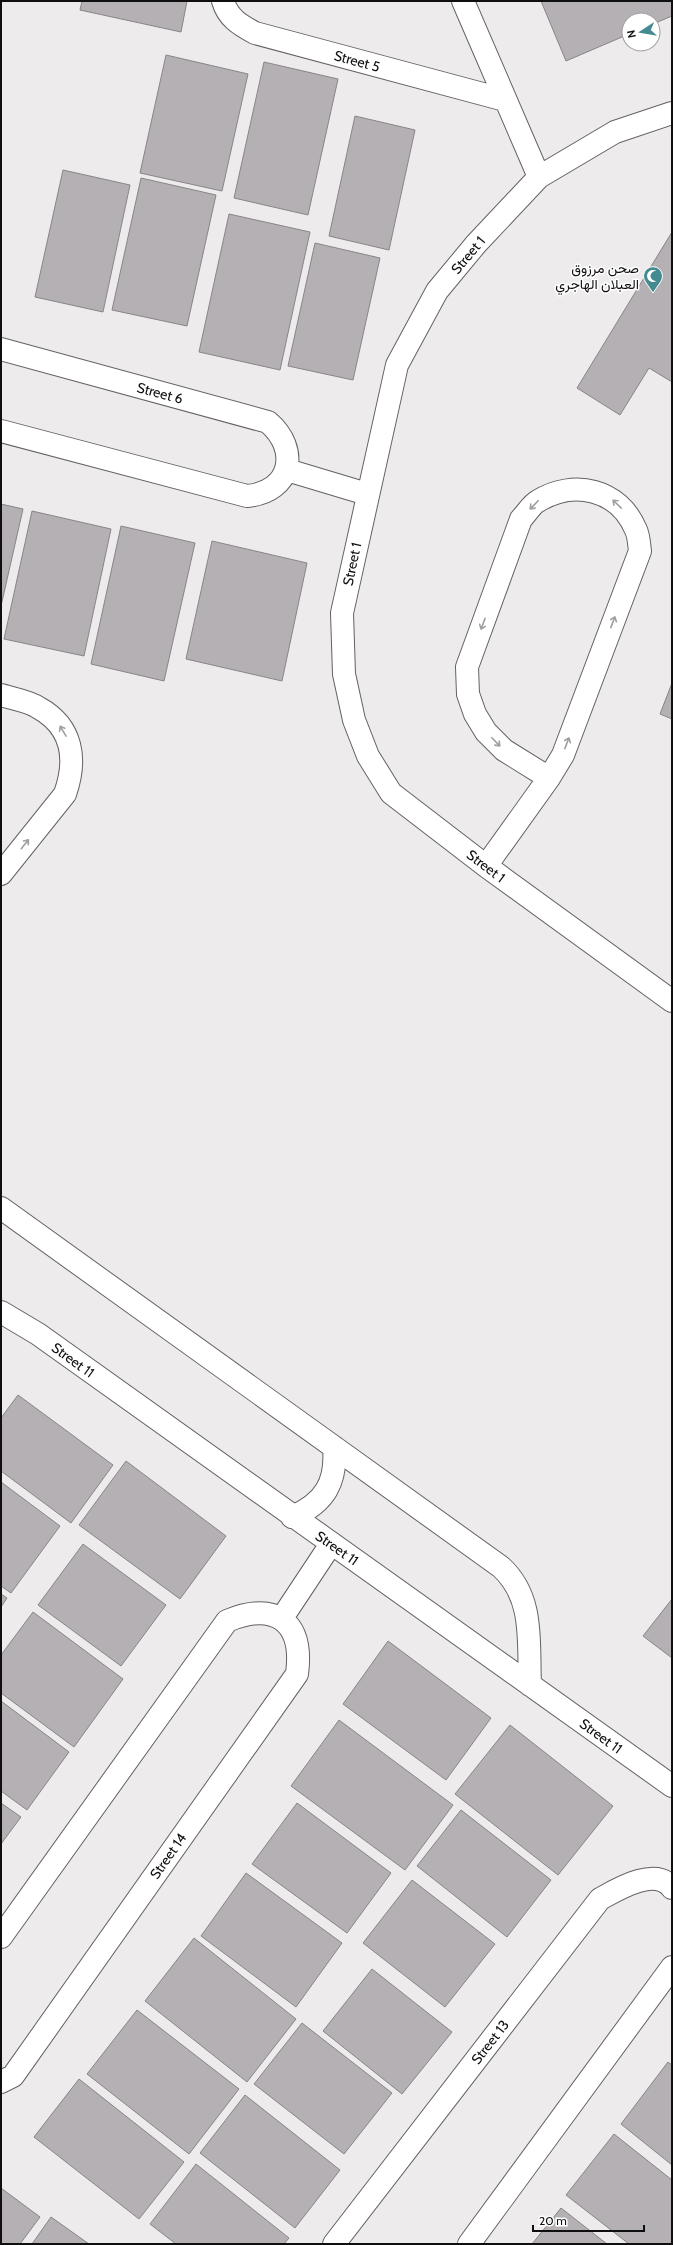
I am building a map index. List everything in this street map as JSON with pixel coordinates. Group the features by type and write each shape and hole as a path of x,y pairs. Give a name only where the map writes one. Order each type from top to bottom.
{"street":[{"name":"Street 5","path":"223,1 226,11 237,24 255,33 505,100"},
{"path":"463,1 539,177"},
{"name":"Street 1","path":"672,113 615,132 539,177 476,244 437,292 397,364 367,494 342,613 344,674 354,720 368,756 391,793 486,866 672,1001"},
{"name":"Street 6","path":"1,349 268,422 278,431 285,445 287,470"},
{"path":"1,431 247,496 261,495 272,489 280,483 287,470 367,494"},
{"path":"486,866 549,778 563,755 640,551 636,530 617,502 597,491 568,489 537,501 521,519 467,666 468,694 475,714 486,732 504,750 549,778"},
{"path":"1,695 38,707 52,717 63,730 70,745 73,761 71,778 65,794 1,874"},
{"path":"1,1208 334,1446 512,1577 525,1602 530,1685"},
{"name":"Street 11","path":"1,1312 45,1339 292,1517 672,1786"},
{"path":"292,1517 306,1511 318,1502 327,1490 333,1476 335,1461 334,1446"},
{"path":"1,1937 227,1621 240,1616 255,1613 272,1614 282,1618 331,1544"},
{"name":"Street 14","path":"1,2082 13,2076 297,1674 299,1659 296,1644 292,1632 282,1618"},
{"name":"Street 13","path":"334,2244 600,1899 640,1880 657,1878 671,1884"},
{"path":"469,2244 672,1967"}],"building":[{"path":"82,1 187,1 181,32 80,10"},
{"path":"541,1 672,1 672,16 661,21 661,12 621,12 621,37 566,61"},
{"path":"166,55 248,74 222,191 140,173"},
{"path":"264,62 338,79 308,215 234,198"},
{"path":"355,116 415,130 389,250 329,236"},
{"path":"63,170 130,185 103,312 35,297"},
{"path":"141,178 216,195 187,326 112,310"},
{"path":"229,214 310,232 280,370 199,352"},
{"name":"صحن مرزوق العبلان الهاجري","path":"672,232 672,382 649,368 620,415 577,388"},
{"path":"315,243 380,258 353,380 288,366"},
{"path":"1,504 23,509 1,606"},
{"path":"32,511 111,529 84,656 4,639"},
{"path":"121,526 195,543 164,681 91,664"},
{"path":"212,541 307,563 282,681 186,659"},
{"path":"672,683 672,719 660,714"},
{"path":"18,1395 113,1465 71,1523 1,1471 1,1418"},
{"path":"126,1461 226,1536 180,1599 79,1525"},
{"path":"1,1482 60,1526 11,1593 1,1586"},
{"path":"83,1544 166,1605 121,1666 38,1605"},
{"path":"1,1594 7,1598 1,1607"},
{"path":"672,1599 672,1658 643,1636"},
{"path":"33,1612 123,1679 74,1747 1,1693 1,1655"},
{"path":"388,1641 491,1718 446,1780 343,1704"},
{"path":"1,1701 69,1752 27,1810 1,1791"},
{"path":"339,1720 453,1805 405,1870 291,1786"},
{"path":"510,1725 613,1806 558,1875 455,1794"},
{"path":"1,1803 21,1817 1,1844"},
{"path":"297,1803 391,1873 347,1933 252,1864"},
{"path":"461,1810 551,1880 507,1937 417,1866"},
{"path":"246,1873 342,1943 296,2007 201,1936"},
{"path":"412,1880 495,1944 445,2007 363,1943"},
{"path":"194,1938 296,2019 247,2082 145,2001"},
{"path":"372,1969 452,2032 402,2094 323,2031"},
{"path":"137,2010 239,2089 189,2154 87,2074"},
{"path":"302,2023 392,2093 344,2154 254,2084"},
{"path":"668,2062 672,2065 672,2165 621,2124"},
{"path":"79,2079 184,2162 139,2219 34,2137"},
{"path":"245,2095 340,2170 295,2228 200,2153"},
{"path":"614,2134 672,2180 672,2244 629,2244 566,2195"},
{"path":"196,2164 289,2238 284,2244 176,2244 150,2224"},
{"path":"1,2188 40,2217 20,2244 1,2244"},
{"path":"561,2208 607,2244 532,2244"},
{"path":"51,2217 89,2244 32,2244"}],"place":[{"name":"صحن مرزوق العبلان الهاجري","path":"653,293"}]}
